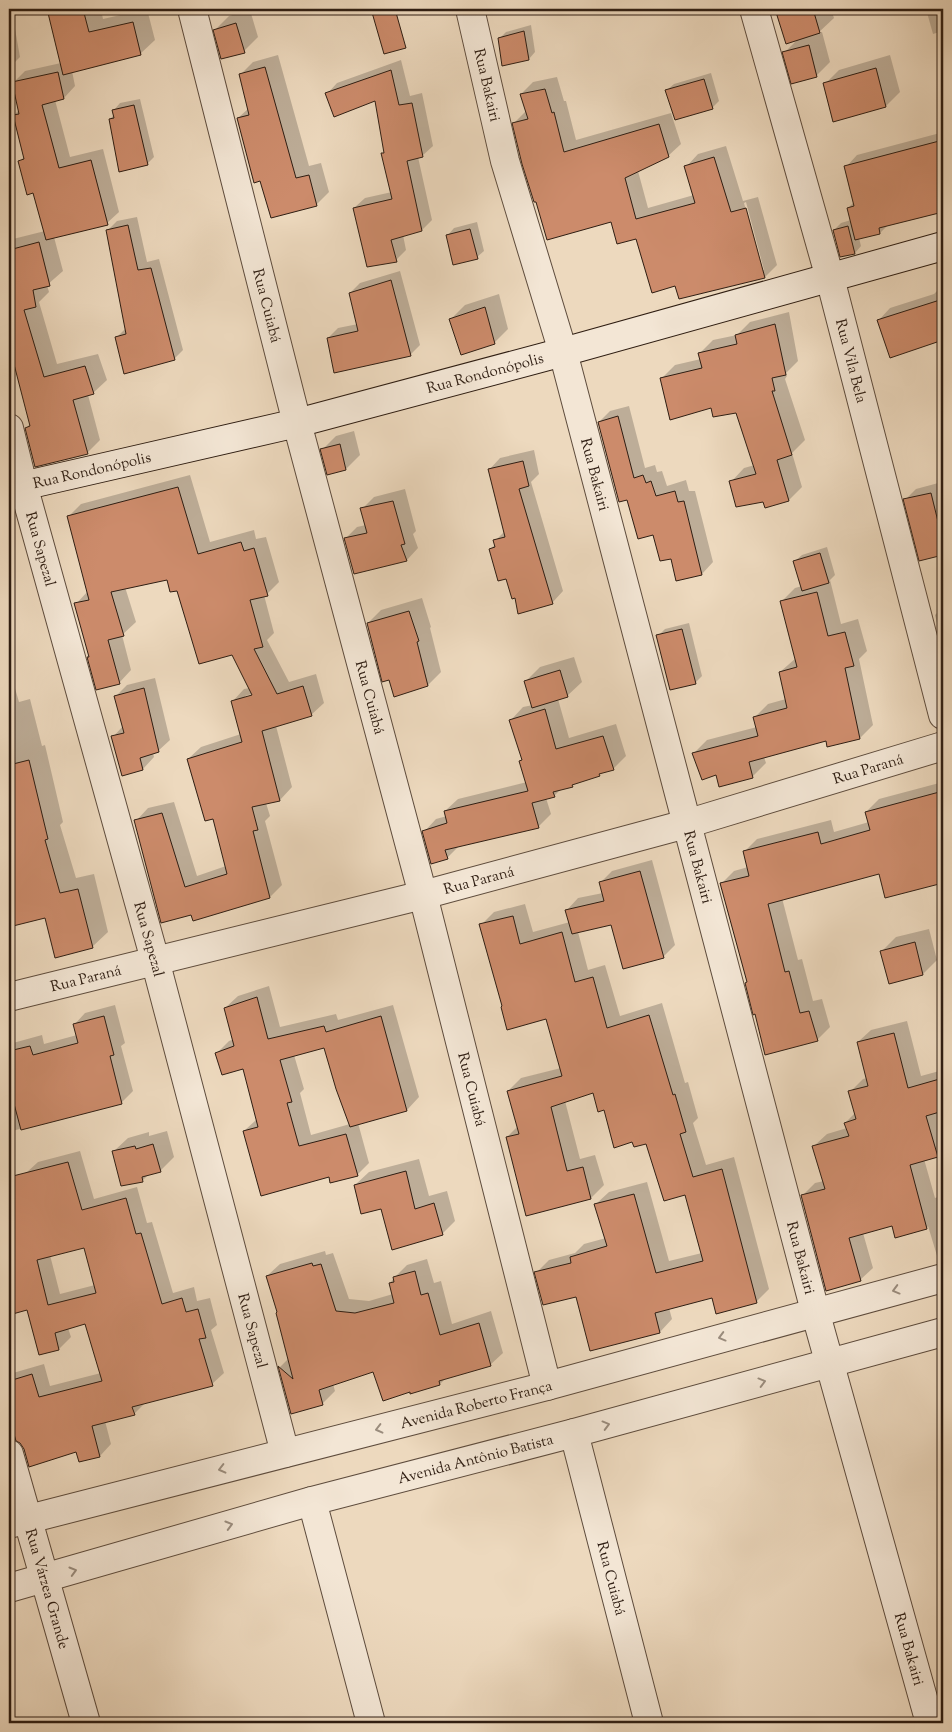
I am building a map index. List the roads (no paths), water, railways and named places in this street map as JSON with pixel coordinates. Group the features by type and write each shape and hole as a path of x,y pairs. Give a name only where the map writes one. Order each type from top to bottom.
{"street":[{"name":"Rua Cuiabá","path":"192,9 297,423 423,895 547,1386"},
{"name":"Rua Bakairi","path":"470,9 505,161 563,352 816,1311 930,1723"},
{"name":"Rua Vila Bela","path":"754,9 830,278 943,714"},
{"name":"Rua Rondonópolis","path":"16,487 297,423 563,352 943,246"},
{"name":"Rua Sapezal","path":"9,428 16,487 155,960 285,1453"},
{"name":"Rua Paraná","path":"9,997 423,895 686,824 943,746"},
{"name":"Avenida Roberto França","path":"18,1522 547,1386 816,1311 943,1278"},
{"name":"Avenida Antônio Batista","path":"9,1588 312,1501 574,1433 943,1332"},
{"name":"Rua Cuiabá","path":"574,1433 649,1723"},
{"name":"Rua Várzea Grande","path":"9,1454 18,1522 44,1579 86,1723"},
{"path":"312,1501 371,1723"}]}
